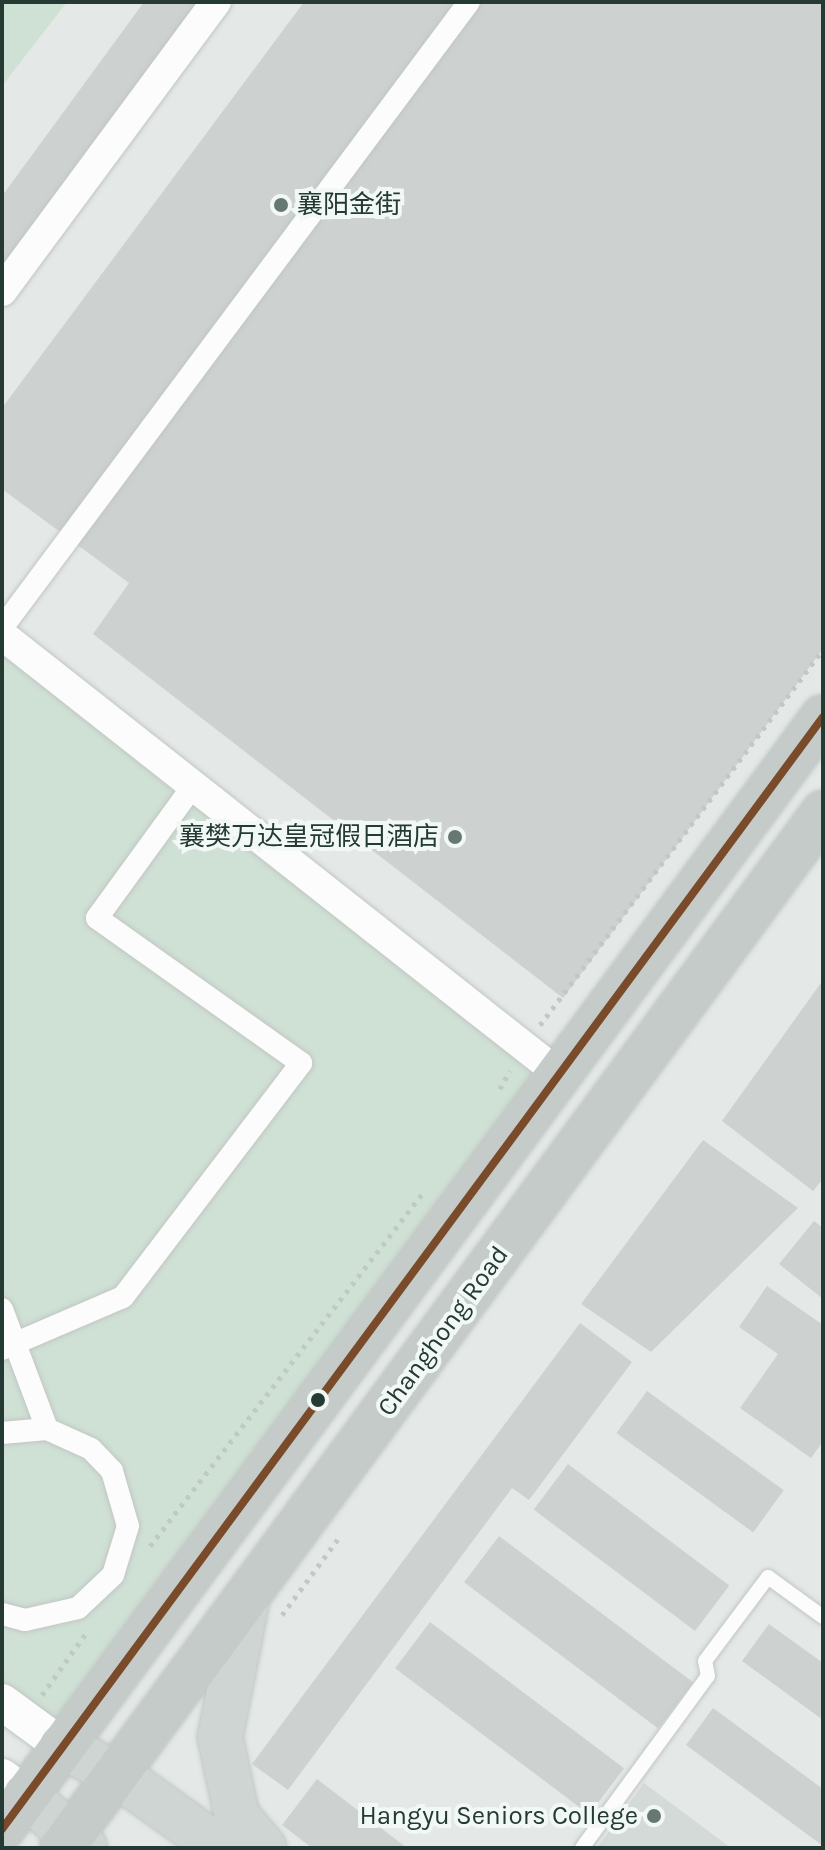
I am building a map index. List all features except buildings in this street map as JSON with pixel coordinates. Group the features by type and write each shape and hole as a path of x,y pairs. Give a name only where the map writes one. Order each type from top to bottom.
{"highway":[{"path":"10,1800 62,1746 823,717"},
{"name":"Changhong Road","path":"72,1844 118,1775 823,813"}],"main road":[{"path":"247,1600 220,1737 237,1816 264,1848"},
{"path":"62,1746 118,1775 220,1848"},
{"path":"10,1800 72,1844"}],"street":[{"path":"2,291 216,2"},
{"path":"2,628 469,2"},
{"path":"2,635 559,1074"},
{"path":"9,1347 123,1297 301,1063 97,918 193,786"},
{"path":"2,1309 9,1347 47,1429"},
{"path":"2,1433 47,1429 91,1449 112,1471 125,1499 124,1553 106,1585 78,1608 25,1620 2,1614"},
{"path":"13,1710 62,1746"}],"lane":[{"path":"582,1848 708,1676 705,1661 768,1577 823,1617"}],"path":[{"path":"496,1098 522,1045 823,649"},
{"path":"145,1551 428,1186"},
{"path":"13,1710 95,1621"}],"shaded area":[{"name":"Hangyu Seniors College","path":"644,1783 731,1848 597,1848"}],"green space":[{"path":"2,2 67,2 2,86"},
{"path":"2,635 559,1074 62,1746 2,1702"}],"transit line":[{"path":"2,1829 823,717"}],"place":[{"name":"襄阳金街","path":"281,205"},
{"name":"襄樊万达皇冠假日酒店","path":"455,837"},
{"name":"Hangyu Seniors College","path":"654,1816"}]}
